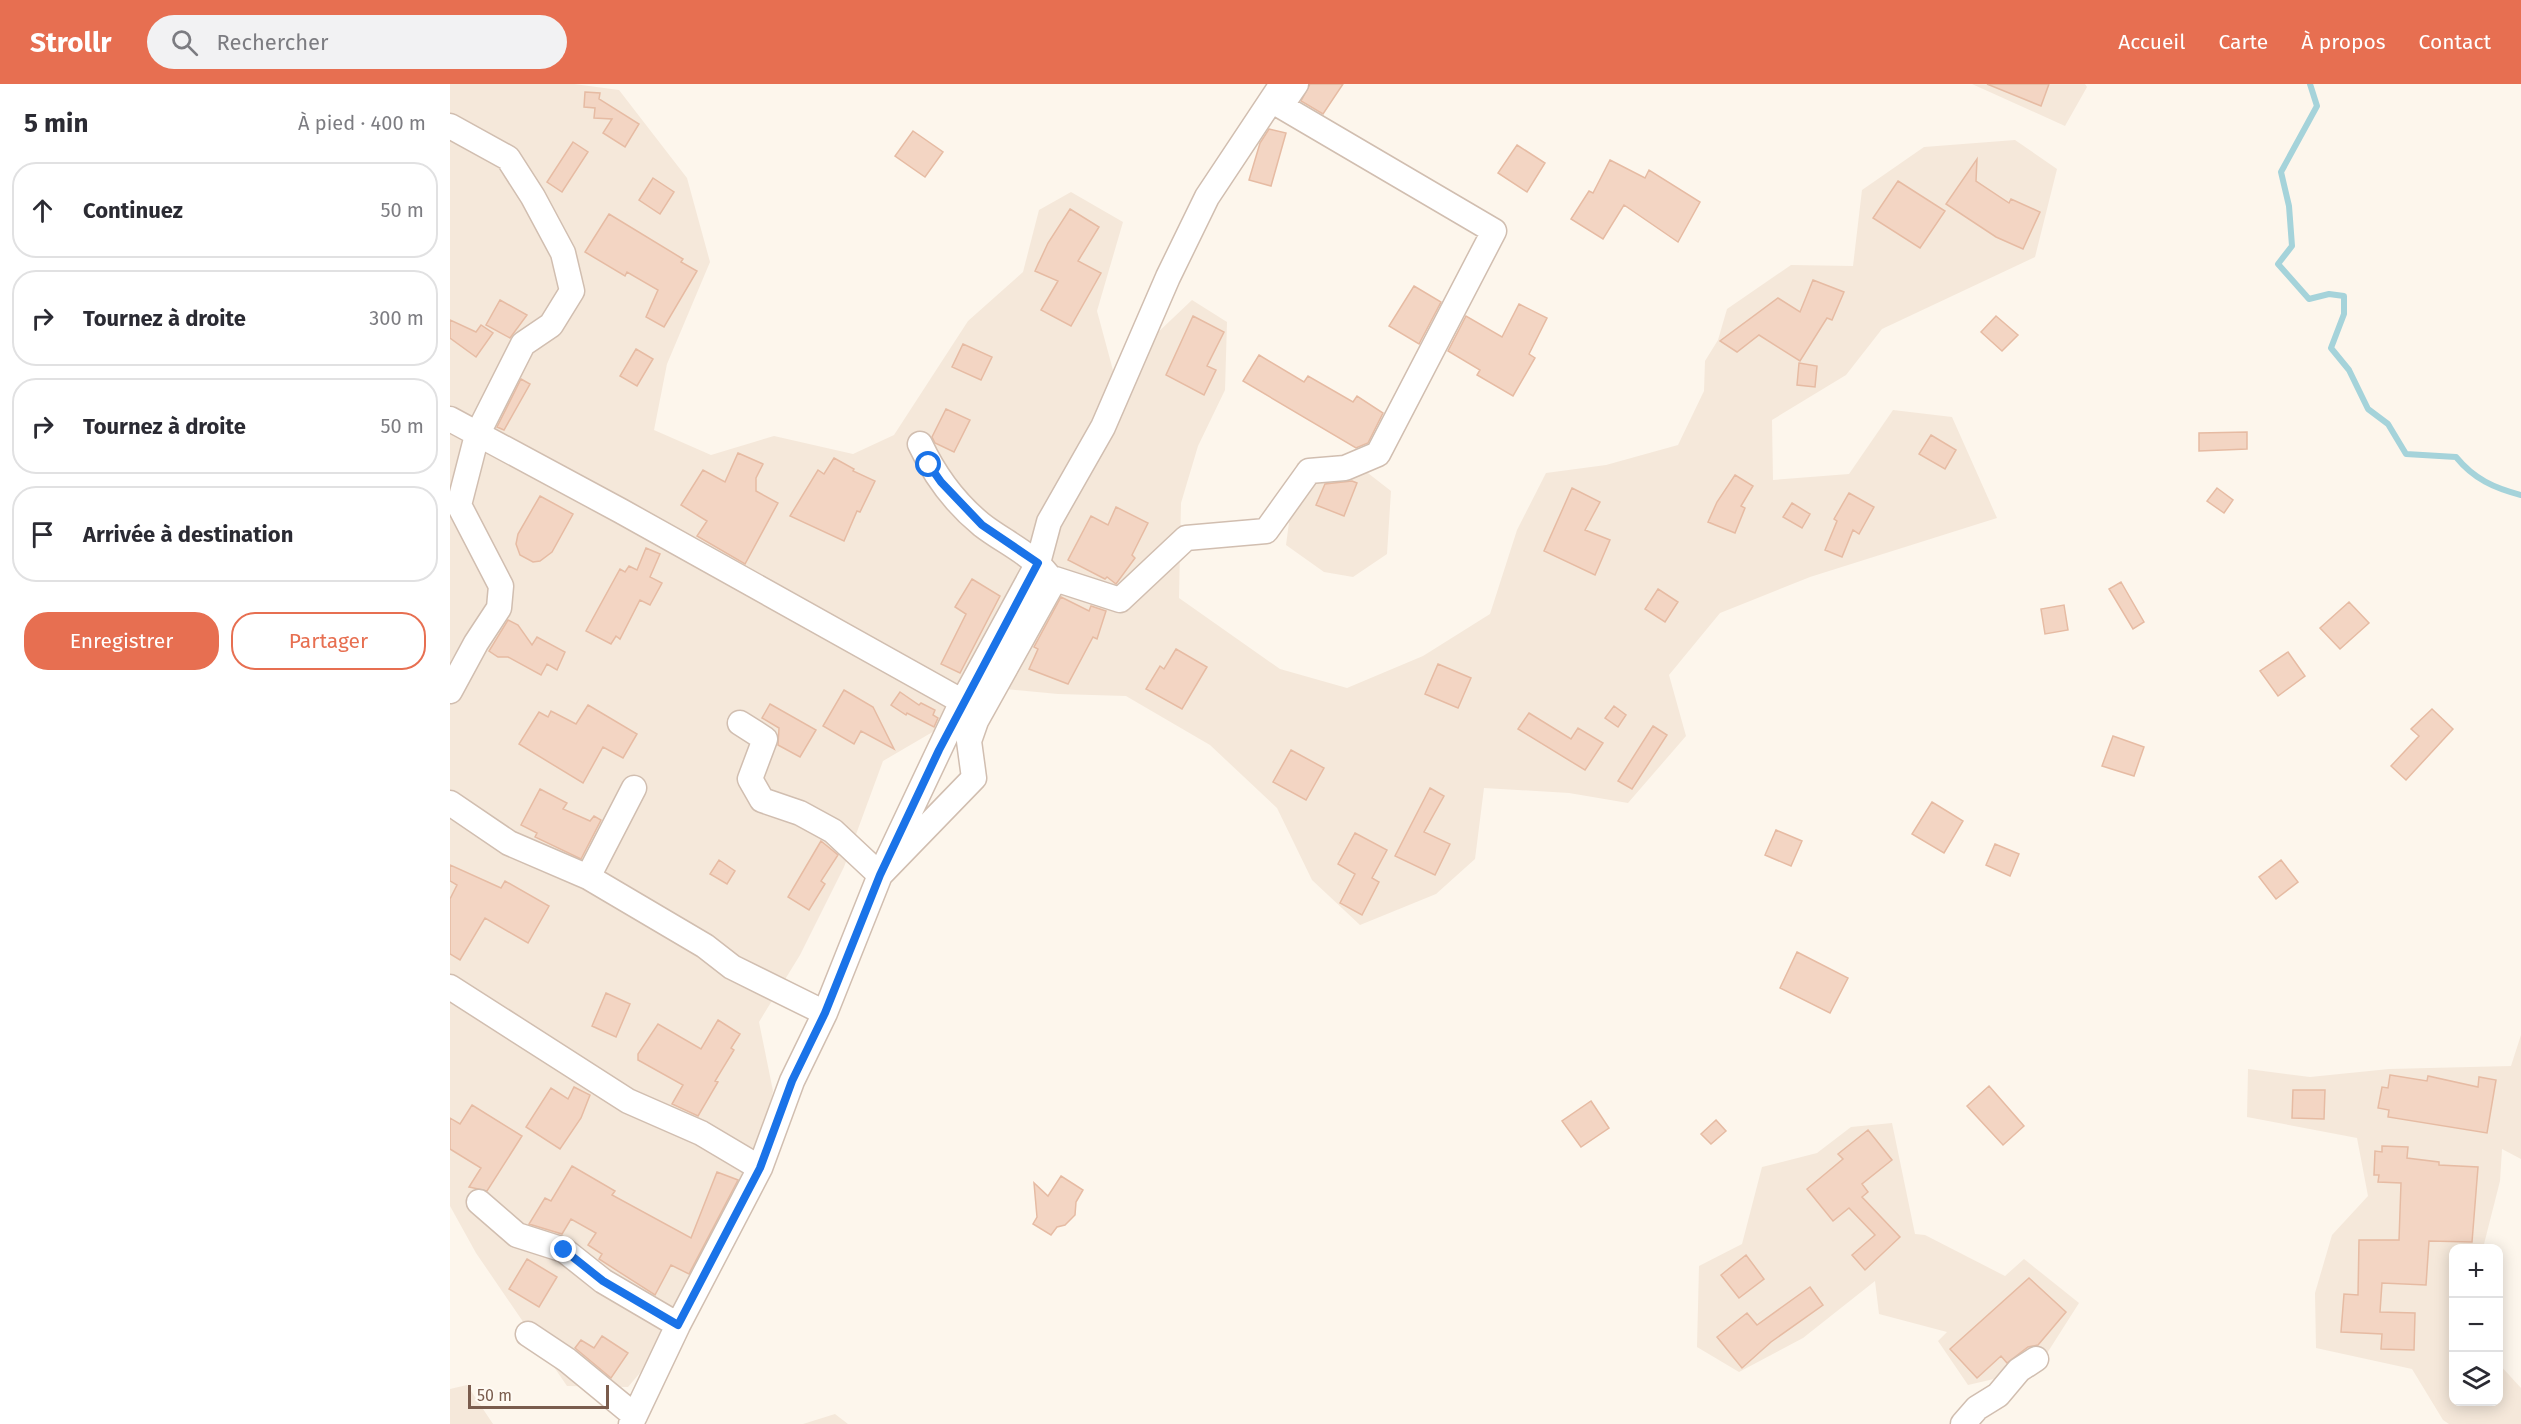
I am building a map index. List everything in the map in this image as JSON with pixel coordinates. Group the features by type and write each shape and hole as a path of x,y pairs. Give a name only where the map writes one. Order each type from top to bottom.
{"street":[{"path":"880,875 974,778 969,741 976,721 1047,571 1050,522 1103,427 1168,277 1207,197 1282,84"},
{"path":"920,444 941,482 982,525 1047,571 1120,600 1186,538 1266,531 1309,471 1345,468 1378,454 1494,231 1281,106 1296,84"},
{"path":"450,126 508,158 533,196 563,253 572,291 551,325 523,344 477,435 459,504 501,586 499,608 476,643 450,691"},
{"path":"450,419 621,511 963,702"},
{"path":"528,1334 567,1360 633,1420 678,1325 760,1168 792,1081 825,1013 880,875 963,702 1047,571"},
{"path":"740,723 765,739 750,779 762,800 800,813 833,831 880,875"},
{"path":"588,878 634,788"},
{"path":"450,803 509,843 588,878 705,946 732,967 825,1013"},
{"path":"450,987 628,1101 700,1133 760,1168"},
{"path":"479,1202 517,1235 564,1250 603,1281 678,1325"},
{"path":"1963,1424 1977,1408 1998,1395 2019,1370 2036,1359"}],"shaded area":[{"path":"450,84 574,84 619,90 687,178 710,262 667,364 654,430 711,455 774,436 853,454 894,435 968,321 1023,272 1039,210 1071,192 1123,222 1097,311 1114,374 1192,300 1227,322 1225,390 1198,446 1181,503 1179,598 1280,669 1347,688 1423,656 1490,614 1517,530 1546,473 1606,465 1678,445 1704,391 1705,361 1718,340 1727,309 1791,265 1853,266 1862,190 1924,147 2015,140 2057,169 2035,257 1882,329 1846,375 1772,420 1773,480 1849,474 1893,410 1952,417 1997,518 1810,577 1720,613 1669,675 1686,736 1628,803 1569,793 1484,788 1475,859 1436,894 1360,925 1312,880 1277,808 1210,745 1126,696 1058,694 1006,689 883,761 844,867 800,955 759,1022 773,1091 747,1210 702,1300 628,1387 567,1386 476,1253 450,1206"},
{"path":"1972,84 2085,84 2087,87 2065,126"},
{"path":"1346,456 1391,491 1387,554 1353,577 1324,572 1286,545 1297,463"},
{"path":"2521,1035 2521,1159 2502,1149 2500,1181 2484,1244 2449,1244 2449,1406 2503,1406 2503,1368 2521,1388 2521,1424 2449,1424 2443,1420 2412,1369 2316,1348 2315,1293 2332,1235 2368,1196 2357,1138 2247,1117 2248,1069 2310,1077 2389,1069 2511,1066"},
{"path":"1892,1123 1915,1234 1925,1235 2005,1276 2024,1259 2079,1303 2037,1369 1968,1385 1938,1341 1947,1332 1879,1314 1875,1281 1803,1338 1739,1372 1697,1347 1699,1266 1742,1244 1762,1167 1817,1153 1851,1127"},
{"path":"467,1385 493,1424 450,1424 450,1389"},
{"path":"835,1414 848,1424 803,1424"}],"building":[{"path":"1310,84 1343,84 1323,114 1301,101"},
{"path":"1987,84 2049,84 2041,106"},
{"path":"585,92 600,93 599,99 639,124 625,147 603,133 612,119 594,118 595,108 584,107"},
{"path":"1269,129 1286,133 1271,186 1249,180 1260,143"},
{"path":"913,131 943,152 925,177 895,156"},
{"path":"573,142 588,152 562,192 547,182"},
{"path":"1517,145 1545,163 1527,192 1498,173"},
{"path":"1977,159 1976,181 2009,203 2011,199 2040,212 2023,249 1996,237 1946,204"},
{"path":"1610,160 1645,178 1649,170 1700,202 1678,242 1624,205 1603,239 1571,219 1589,191 1593,193"},
{"path":"653,178 674,192 660,214 639,200"},
{"path":"1898,181 1945,211 1920,248 1873,218"},
{"path":"1070,209 1099,227 1078,261 1101,273 1071,326 1041,310 1058,281 1035,271 1048,243"},
{"path":"609,214 683,259 681,262 697,271 664,327 646,317 658,290 627,272 625,276 585,252"},
{"path":"1813,280 1844,292 1832,320 1827,318 1800,361 1759,335 1737,352 1720,341 1778,298 1800,312"},
{"path":"1414,286 1441,302 1419,344 1389,326"},
{"path":"500,300 527,315 510,338 486,325"},
{"path":"1519,304 1547,318 1529,354 1535,358 1513,396 1477,375 1480,370 1448,351 1466,316 1502,337"},
{"path":"1193,316 1224,332 1207,366 1216,370 1204,395 1166,375"},
{"path":"1996,316 2018,335 2002,351 1981,332"},
{"path":"450,320 476,332 481,325 493,333 476,357 450,338"},
{"path":"963,344 992,357 981,380 952,367"},
{"path":"636,349 653,359 637,386 620,376"},
{"path":"1259,355 1304,382 1308,376 1353,402 1357,396 1383,413 1368,443 1356,448 1243,381"},
{"path":"1799,363 1817,366 1815,387 1797,385"},
{"path":"521,379 530,384 504,430 497,427"},
{"path":"946,409 970,420 954,452 935,443 932,437"},
{"path":"2247,432 2247,449 2199,451 2199,433"},
{"path":"1931,435 1956,450 1945,469 1919,454"},
{"path":"738,453 763,464 756,478 756,491 778,503 745,564 697,536 707,521 681,505 703,470 725,482"},
{"path":"834,458 854,469 853,471 875,481 860,512 857,511 844,541 790,516 818,470 824,474"},
{"path":"1735,475 1753,486 1741,506 1745,508 1735,533 1708,522 1717,502"},
{"path":"1352,481 1357,483 1344,516 1316,505 1325,484"},
{"path":"1572,488 1600,502 1585,530 1610,540 1595,575 1544,551"},
{"path":"2217,488 2233,500 2224,513 2207,501"},
{"path":"1849,493 1874,507 1859,534 1853,530 1842,557 1825,550 1837,521 1834,519"},
{"path":"540,496 573,514 552,552 540,561 533,562 520,555 516,544 518,534"},
{"path":"1792,503 1810,514 1802,528 1783,517"},
{"path":"1116,507 1148,523 1132,555 1135,558 1116,584 1107,577 1105,579 1068,560 1091,516 1108,525"},
{"path":"646,548 660,554 650,577 662,583 650,605 640,600 620,639 616,636 611,644 586,631 620,569 625,572 629,566 637,570"},
{"path":"972,579 1000,596 960,673 941,664 966,614 955,607"},
{"path":"2121,582 2144,622 2133,629 2109,589"},
{"path":"1658,589 1678,602 1665,622 1645,609"},
{"path":"1061,597 1089,611 1091,606 1106,611 1097,639 1093,637 1068,684 1029,669 1038,649 1034,647"},
{"path":"2349,602 2369,623 2340,649 2320,628"},
{"path":"2064,605 2068,630 2045,634 2041,609"},
{"path":"508,620 518,625 532,645 537,637 565,652 557,670 547,664 541,675 508,657 498,657 489,651"},
{"path":"1176,649 1207,667 1182,709 1146,689 1160,666 1164,669"},
{"path":"2288,652 2305,676 2278,696 2260,671"},
{"path":"1438,664 1471,678 1458,708 1425,694"},
{"path":"844,690 873,707 894,749 861,731 854,744 823,726"},
{"path":"900,692 919,705 921,703 935,710 933,715 938,718 934,727 907,713 906,715 891,705"},
{"path":"770,704 816,730 800,757 778,745 779,728 762,718"},
{"path":"588,705 637,734 623,758 603,747 583,783 519,744 539,712 548,717 551,711 576,724"},
{"path":"1614,706 1626,715 1618,727 1605,718"},
{"path":"2432,709 2453,729 2406,780 2391,766 2419,736 2411,729"},
{"path":"1529,713 1571,739 1578,728 1603,743 1585,770 1518,729"},
{"path":"1653,726 1667,735 1632,789 1618,781"},
{"path":"2113,736 2144,747 2134,776 2102,766"},
{"path":"1291,750 1324,768 1306,800 1273,782"},
{"path":"1430,788 1444,796 1424,832 1450,844 1435,875 1395,856"},
{"path":"540,789 567,803 563,809 590,821 594,816 601,820 581,859 535,837 537,833 521,825"},
{"path":"1932,802 1963,821 1944,853 1912,834"},
{"path":"1776,830 1802,841 1791,866 1765,855"},
{"path":"1355,833 1387,850 1372,878 1379,882 1362,915 1340,903 1355,874 1338,864"},
{"path":"821,841 838,855 821,881 825,884 809,910 788,897"},
{"path":"1995,844 2019,854 2010,876 1986,865"},
{"path":"719,860 735,871 727,884 710,874"},
{"path":"2281,860 2298,882 2276,899 2259,877"},
{"path":"450,865 501,888 505,881 549,906 528,943 485,918 460,960 450,954 450,899 457,885 450,881"},
{"path":"1797,952 1848,978 1830,1013 1780,988"},
{"path":"606,993 630,1004 616,1037 592,1026"},
{"path":"718,1020 740,1034 731,1048 734,1050 715,1081 718,1082 698,1116 672,1104 683,1085 638,1060 638,1054 658,1024 701,1049"},
{"path":"2390,1075 2427,1081 2428,1076 2478,1087 2479,1077 2496,1080 2487,1133 2388,1117 2389,1110 2378,1108 2382,1087 2388,1088"},
{"path":"1989,1086 2024,1126 2003,1145 1967,1106"},
{"path":"574,1087 590,1095 581,1118 560,1149 526,1127 551,1088 568,1099"},
{"path":"2293,1090 2325,1090 2324,1119 2292,1118"},
{"path":"1591,1101 1609,1128 1581,1147 1562,1121"},
{"path":"472,1105 522,1136 487,1191 469,1187 481,1168 450,1149 450,1118 460,1124"},
{"path":"1716,1120 1726,1131 1711,1144 1701,1134"},
{"path":"1868,1130 1892,1160 1862,1184 1868,1192 1862,1197 1900,1237 1865,1270 1852,1255 1875,1235 1849,1208 1833,1221 1807,1189 1843,1159 1838,1154"},
{"path":"2382,1146 2408,1147 2407,1158 2439,1162 2439,1165 2478,1167 2472,1242 2429,1241 2426,1285 2382,1283 2380,1312 2415,1313 2414,1350 2381,1349 2382,1334 2341,1332 2344,1294 2358,1295 2359,1240 2399,1240 2401,1183 2378,1182 2379,1175 2374,1175 2375,1151 2382,1152"},
{"path":"572,1166 615,1191 612,1195 691,1238 717,1172 738,1180 689,1274 671,1265 655,1295 599,1259 602,1254 588,1245 596,1233 571,1219 562,1234 529,1224 545,1198 551,1201"},
{"path":"1061,1176 1083,1190 1076,1202 1075,1215 1065,1225 1057,1227 1051,1235 1033,1224 1037,1217 1034,1183 1048,1196"},
{"path":"1746,1255 1764,1279 1739,1298 1721,1275"},
{"path":"527,1259 557,1277 539,1307 509,1289"},
{"path":"2029,1278 2066,1312 2038,1345 2028,1347 2007,1363 2001,1356 1977,1378 1950,1349"},
{"path":"1810,1287 1823,1305 1771,1342 1742,1368 1717,1337 1747,1313 1757,1325"},
{"path":"602,1336 628,1353 611,1378 575,1348 581,1340 594,1348"}],"waterway":[{"path":"2310,84 2317,106 2281,172 2289,206 2292,246 2278,264 2309,299 2329,294 2344,296 2344,314 2331,348 2349,370 2368,409 2388,424 2406,454 2456,457 2485,482 2521,495"}],"route":[{"path":"564,1250 603,1281 678,1325 760,1168 792,1081 825,1013 880,875 959,708 1038,563 1000,535 982,525 941,482 929,465"}]}
